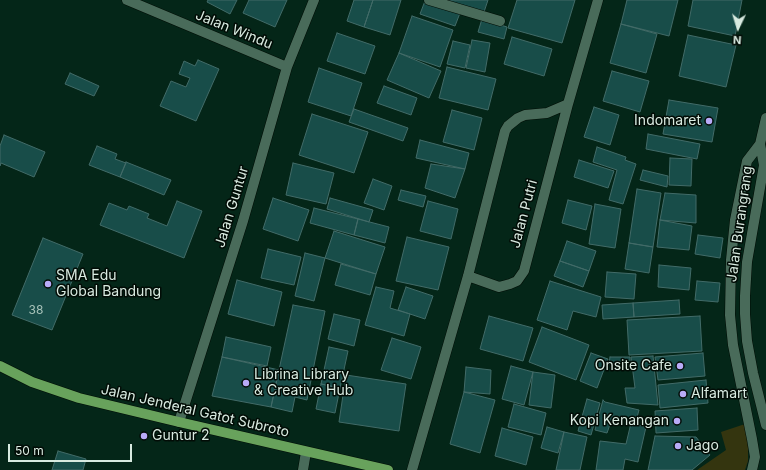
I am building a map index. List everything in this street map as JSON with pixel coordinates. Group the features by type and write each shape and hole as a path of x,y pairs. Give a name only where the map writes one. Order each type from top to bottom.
{"main road":[{"name":"Jalan Jenderal Gatot Subroto","path":"0,366 32,382 79,398 388,470"}],"street":[{"name":"Jalan Windu","path":"126,0 287,67"},
{"name":"Jalan Guntur","path":"179,422 243,221 287,67 314,0"},
{"path":"428,0 500,22"},
{"name":"Jalan Putri","path":"468,276 499,287 517,281 524,271 568,104 598,0"},
{"path":"412,470 468,276 505,130 518,118 526,115 547,113 568,104"},
{"name":"Jalan Burangrang","path":"752,470 755,457 733,345 730,315 730,283 731,260 738,204 747,161 760,144 765,128 766,118"},
{"name":"Jalan Burangrang","path":"760,144 764,165 747,262 745,302 747,341 753,374 766,425"},
{"path":"303,470 306,452"}],"shaded area":[{"path":"745,424 748,440 748,461 745,470 697,470 726,450 721,432"}],"building":[{"path":"208,0 237,0 230,14 207,2"},
{"path":"249,0 287,0 275,27 243,13"},
{"path":"354,0 373,0 364,27 347,21"},
{"path":"373,0 401,0 390,35 364,27"},
{"path":"442,0 488,0 483,15"},
{"path":"517,0 575,0 562,43 508,28"},
{"path":"627,0 678,0 669,36 621,24"},
{"path":"693,0 742,0 735,36 688,26"},
{"path":"425,1 460,13 455,26 420,14"},
{"path":"412,16 453,30 440,67 399,53"},
{"path":"482,19 507,27 504,39 478,32"},
{"path":"621,24 657,34 646,73 610,63"},
{"path":"337,33 375,46 365,74 327,61"},
{"path":"688,35 736,45 726,87 679,76"},
{"path":"512,37 552,49 544,76 504,64"},
{"path":"472,40 490,43 485,72 466,68"},
{"path":"453,41 470,45 465,68 447,64"},
{"path":"399,53 441,71 429,98 387,80"},
{"path":"198,60 219,69 196,121 160,106 171,81 186,87 190,78 179,74 184,61 195,66"},
{"path":"447,67 496,79 488,110 439,98"},
{"path":"319,68 362,83 351,116 308,102"},
{"path":"612,71 649,81 640,112 603,101"},
{"path":"70,73 99,86 94,96 65,84"},
{"path":"384,86 417,98 411,115 377,103"},
{"path":"669,100 718,108 712,142 663,134"},
{"path":"594,107 619,115 610,145 584,137"},
{"path":"354,109 408,128 403,141 349,122"},
{"path":"452,110 482,118 474,150 443,142"},
{"path":"312,114 368,132 354,173 299,155"},
{"path":"648,134 700,144 697,159 646,149"},
{"path":"4,135 45,152 34,177 1,163 0,166 0,146"},
{"path":"420,140 469,153 465,169 416,158"},
{"path":"97,146 117,154 115,159 126,163 120,177 89,165"},
{"path":"597,147 626,157 625,160 636,164 623,204 609,200 617,170 593,162"},
{"path":"670,158 692,159 691,186 669,185"},
{"path":"579,160 614,171 608,188 574,177"},
{"path":"126,162 171,180 164,195 120,177"},
{"path":"293,163 334,173 326,204 286,195"},
{"path":"431,164 465,169 455,198 425,188"},
{"path":"643,170 668,176 667,187 640,180"},
{"path":"373,179 392,186 384,210 364,203"},
{"path":"637,189 661,193 653,247 629,243"},
{"path":"401,190 426,196 423,207 398,200"},
{"path":"665,193 696,195 696,223 660,220"},
{"path":"273,198 309,210 298,241 263,229"},
{"path":"330,198 373,210 369,222 327,209"},
{"path":"568,200 592,206 586,230 562,223"},
{"path":"177,201 202,211 184,258 100,225 109,203 127,210 129,206 149,214 147,218 167,226"},
{"path":"428,201 458,209 451,239 420,231"},
{"path":"595,204 621,209 615,248 589,244"},
{"path":"314,208 358,219 354,235 310,223"},
{"path":"358,219 389,227 385,243 354,235"},
{"path":"660,220 692,226 689,250 657,247"},
{"path":"334,231 385,247 376,274 325,258"},
{"path":"698,235 723,238 720,258 695,254"},
{"path":"407,237 449,247 438,290 396,281"},
{"name":"SMA Edu Global Bandung","path":"43,238 83,254 52,330 12,315"},
{"path":"567,241 596,251 589,271 560,261"},
{"path":"629,243 653,247 649,273 625,269"},
{"path":"268,249 301,257 294,285 261,278"},
{"path":"305,253 325,258 314,301 295,296"},
{"path":"560,261 589,271 583,287 554,276"},
{"path":"341,264 376,274 370,295 335,285"},
{"path":"659,265 691,268 689,290 658,287"},
{"path":"607,272 636,274 634,299 605,297"},
{"path":"237,280 282,292 274,326 228,314"},
{"path":"550,281 601,297 596,317 573,311 567,330 537,320"},
{"path":"697,281 720,283 718,302 695,300"},
{"path":"376,287 394,291 390,308 410,314 404,336 365,325"},
{"path":"406,287 433,296 425,319 398,310"},
{"path":"679,300 680,314 634,317 633,303"},
{"path":"633,303 634,317 603,319 602,305"},
{"path":"293,305 325,311 307,400 295,397 292,412 271,407"},
{"path":"334,314 360,320 354,346 328,339"},
{"path":"489,316 533,328 523,361 480,349"},
{"path":"700,316 702,351 629,355 627,320"},
{"path":"542,327 589,345 576,380 529,362"},
{"path":"226,337 271,347 267,366 222,357"},
{"path":"392,338 421,347 411,379 381,370"},
{"path":"329,347 348,351 340,388 321,384"},
{"path":"591,353 608,359 597,388 580,381"},
{"name":"Onsite Cafe","path":"703,353 705,376 658,380 655,357"},
{"path":"653,356 658,405 627,403 625,388 635,388 631,357"},
{"name":"Librina Library & Creative Hub","path":"222,357 279,370 271,407 212,396"},
{"path":"610,357 630,357 630,367 609,364"},
{"path":"511,366 533,372 524,405 502,399"},
{"path":"466,367 491,370 490,394 464,392"},
{"path":"533,372 555,375 551,408 529,405"},
{"path":"346,375 406,384 399,431 339,422"},
{"name":"Alfamart","path":"706,380 708,403 660,408 658,385"},
{"path":"321,384 340,388 335,413 316,409"},
{"path":"464,392 495,400 480,453 450,444"},
{"path":"587,399 600,403 591,435 578,431"},
{"path":"603,400 605,402 639,410 636,421 613,416 607,433 595,430"},
{"path":"514,404 546,413 541,435 508,427"},
{"name":"Kopi Kenangan","path":"697,408 698,430 656,433 655,411"},
{"path":"631,423 646,427 638,462 625,459 623,470 596,470 600,441 626,444"},
{"path":"547,427 564,432 558,453 541,448"},
{"path":"502,428 533,437 526,465 495,456"},
{"path":"564,432 587,437 580,470 556,470"},
{"name":"Jago","path":"655,436 696,437 710,455 692,470 648,470"},
{"path":"58,451 86,459 83,470 52,470"}],"place":[{"name":"Indomaret","path":"709,121"},
{"name":"SMA Edu Global Bandung","path":"48,284"},
{"name":"Onsite Cafe","path":"680,366"},
{"name":"Librina Library & Creative Hub","path":"246,383"},
{"name":"Alfamart","path":"683,394"},
{"name":"Kopi Kenangan","path":"677,421"},
{"name":"Guntur 2","path":"144,436"},
{"name":"Jago","path":"678,446"}]}
